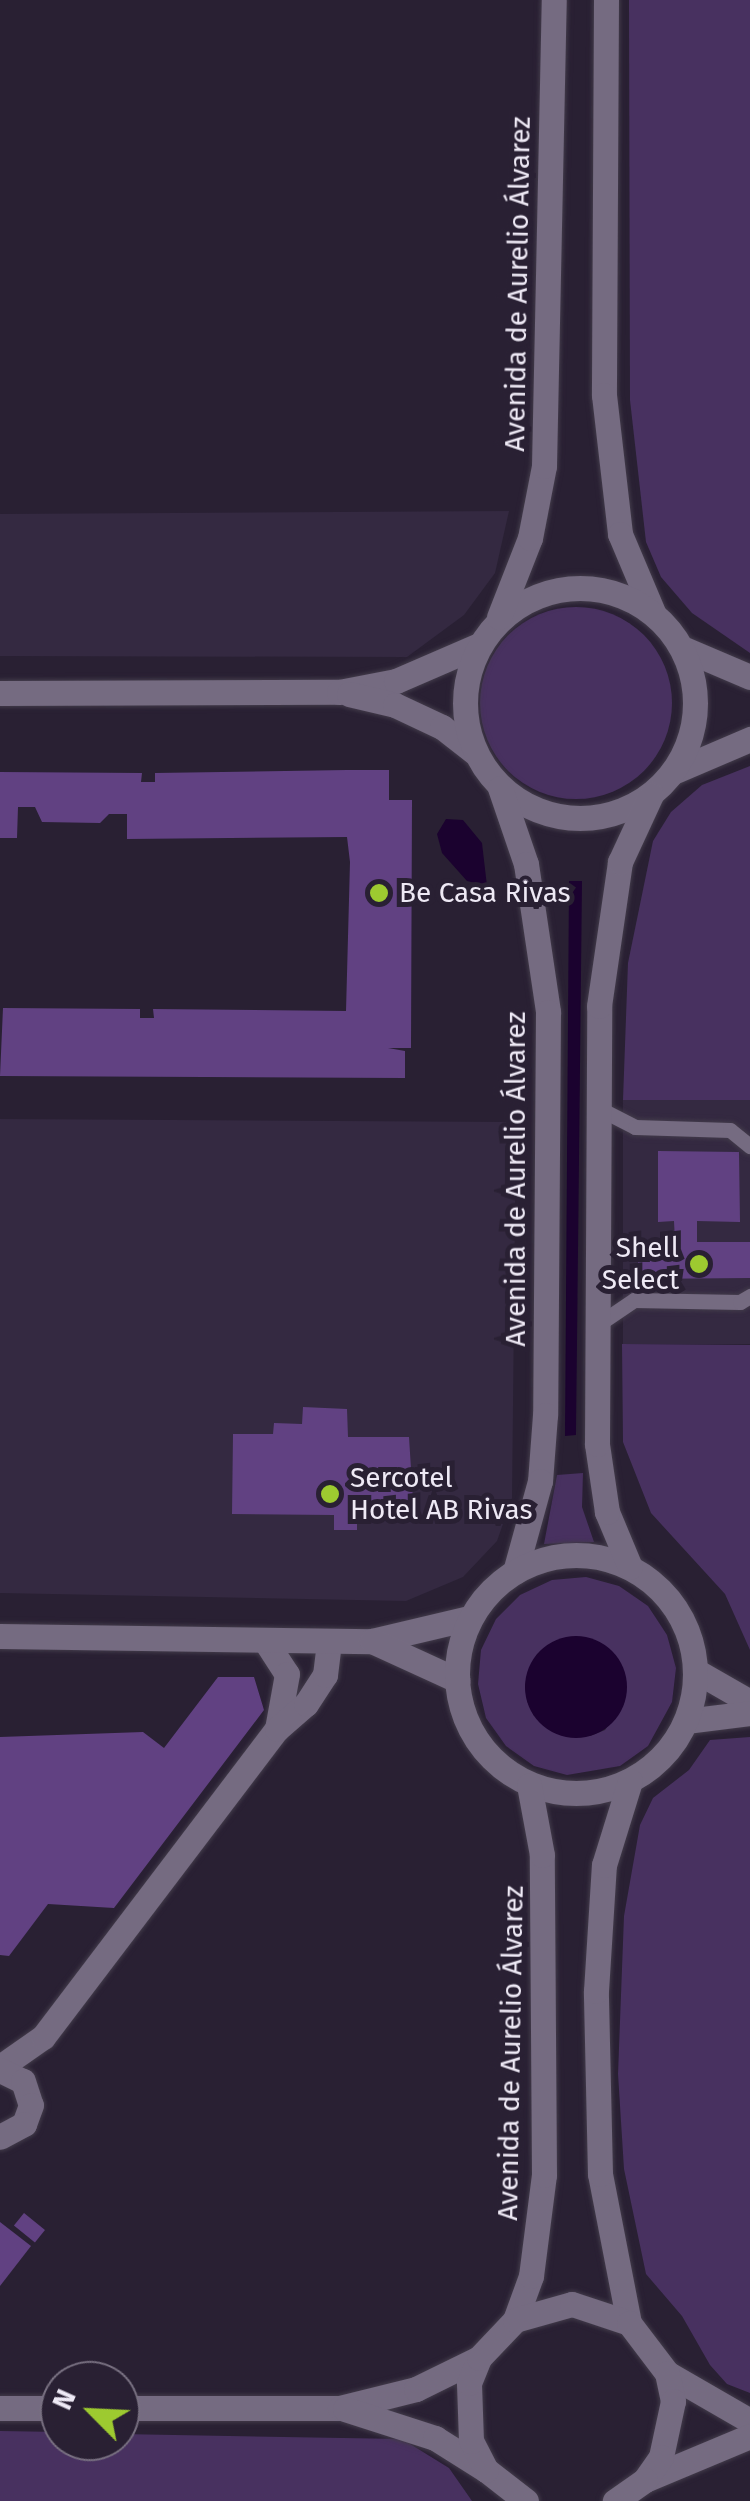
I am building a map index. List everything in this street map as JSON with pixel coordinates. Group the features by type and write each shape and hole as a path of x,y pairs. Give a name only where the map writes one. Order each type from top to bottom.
{"main road":[{"name":"Avenida de Aurelio Álvarez","path":"497,621 530,538 544,466 554,0"},
{"path":"469,1618 457,1680 478,1743 529,1785 564,1794 630,1781 661,1760 686,1720 696,1671 677,1610 630,1567 606,1512 599,1460 602,958 620,862 651,794 673,772 690,741 696,703 682,648 653,612 620,534 604,395 606,0"},
{"path":"474,752 464,694 479,645 497,621 529,598 583,586 622,594 653,612"},
{"path":"0,693 339,692 396,681 479,645"},
{"path":"682,648 750,677"},
{"path":"339,692 395,705 474,752 500,788 530,808 582,819 651,794"},
{"path":"673,772 750,740"},
{"name":"Avenida de Aurelio Álvarez","path":"500,788 526,864 548,1012 545,1415 540,1481 515,1572"},
{"path":"0,1636 372,1641 469,1618 515,1572 564,1555 630,1567"},
{"path":"372,1641 457,1680"},
{"path":"266,1642 287,1674 278,1729"},
{"path":"28,2089 0,2069 42,2037 278,1729 325,1674 329,1642"},
{"path":"696,1671 750,1702"},
{"path":"686,1720 750,1713"},
{"path":"630,1781 604,1866 596,1991 600,2174 629,2323 667,2373 750,2422"},
{"name":"Avenida de Aurelio Álvarez","path":"514,2320 531,2276 544,2175 542,1855 529,1785"},
{"path":"0,2137 24,2124 31,2105 28,2089 42,2037"},
{"path":"140,2408 340,2408 416,2389 479,2358 514,2320 572,2304 629,2323"},
{"path":"479,2358 466,2409 486,2470"},
{"path":"630,2493 671,2430 667,2373"},
{"path":"0,2408 40,2408"},
{"path":"340,2408 435,2438 526,2501"},
{"path":"630,2493 750,2436"}],"lane":[{"path":"600,1108 636,1128 730,1130 748,1138"},
{"path":"600,1323 634,1300 747,1305"}],"shaded area":[{"path":"629,0 750,0 750,653 692,613 661,577 646,542 630,400"},
{"path":"509,511 495,573 464,615 407,657 0,656 0,514"},
{"path":"576,607 613,614 644,635 665,666 672,703 665,740 644,771 613,792 576,799 539,792 508,771 487,740 480,703 487,666 508,635 539,614"},
{"path":"750,766 750,1100 623,1100 628,963 653,841 671,812 702,785"},
{"path":"446,819 463,820 482,843 487,886 467,881 442,853 437,834"},
{"path":"569,881 582,881 576,1435 565,1436"},
{"path":"623,1100 750,1100 750,1344 623,1344"},
{"path":"0,1119 516,1122 512,1498 497,1541 463,1577 406,1601 0,1593"},
{"path":"622,1344 750,1345 750,1650 725,1594 651,1513 623,1442"},
{"path":"583,1473 582,1507 594,1542 544,1544 557,1475"},
{"path":"586,1577 619,1586 648,1606 667,1635 676,1668 672,1702 648,1746 620,1766 567,1775 534,1766 506,1746 486,1718 478,1684 481,1650 496,1619 520,1595 552,1580","holes":["568,1637 624,1704 605,1730 590,1736 534,1716 525,1685 537,1654"]},
{"path":"576,1636 595,1640 612,1651 623,1668 627,1687 623,1706 612,1723 595,1734 576,1738 557,1734 540,1723 529,1706 525,1687 529,1668 540,1651 557,1640"},
{"path":"750,1737 750,2393 727,2384 710,2365 682,2316 646,2274 624,2169 618,2074 624,1916 640,1825 653,1798 689,1770 710,1740"},
{"path":"0,2431 40,2432 40,2461 140,2461 140,2434 402,2439 449,2468 472,2501 0,2501"}],"building":[{"name":"Be Casa Rivas","path":"389,770 389,800 412,800 411,1048 388,1048 405,1051 405,1078 0,1076 3,1008 140,1009 140,1018 154,1018 153,1009 346,1011 350,862 347,837 127,839 127,814 109,814 100,823 42,822 35,807 18,807 17,838 0,838 0,772 142,773 141,782 155,782 155,773"},
{"path":"658,1151 739,1152 740,1222 697,1221 697,1242 750,1242 750,1278 638,1279 638,1242 675,1242 674,1221 658,1222"},
{"path":"303,1407 347,1409 348,1437 409,1437 414,1516 357,1516 357,1530 334,1530 334,1515 232,1514 233,1434 273,1434 274,1423 302,1424"},
{"path":"218,1677 254,1677 264,1710 114,1908 48,1904 9,1956 0,1955 0,1737 143,1732 164,1748"},
{"path":"24,2213 45,2230 35,2242 14,2225"},
{"path":"0,2222 31,2246 0,2286"}],"place":[{"name":"Be Casa Rivas","path":"379,893"},
{"name":"Shell Select","path":"699,1264"},
{"name":"Sercotel Hotel AB Rivas","path":"330,1494"}]}
